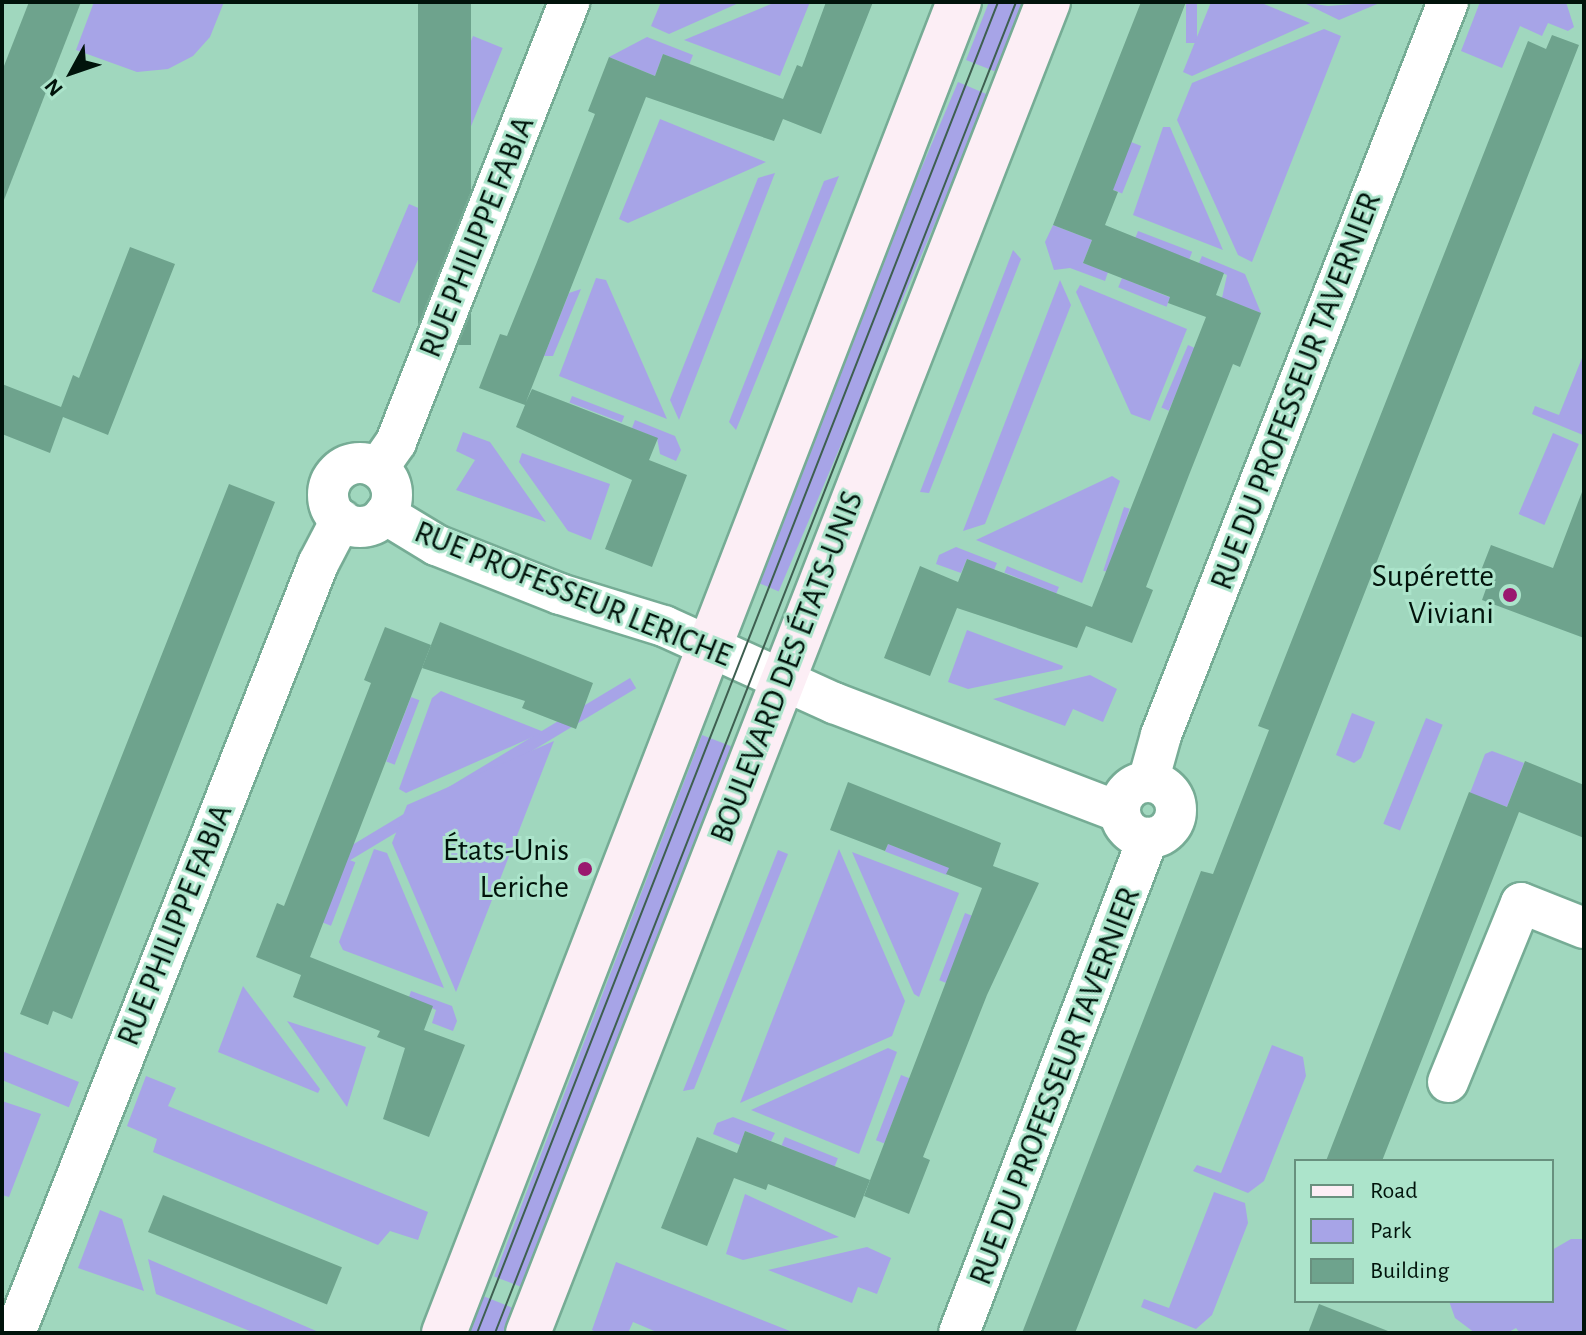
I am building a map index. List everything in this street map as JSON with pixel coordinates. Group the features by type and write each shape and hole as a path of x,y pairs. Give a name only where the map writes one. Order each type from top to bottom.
{"main road":[{"path":"444,1333 959,2"},
{"name":"BOULEVARD DES ÉTATS-UNIS","path":"528,1333 1048,2"}],"street":[{"name":"RUE PHILIPPE FABIA","path":"378,468 396,442 569,2"},
{"name":"RUE DU PROFESSEUR TAVERNIER","path":"959,1333 1134,825 1172,824 1176,805 1166,788 1148,782 1161,735 1448,2"},
{"path":"347,466 378,468 392,495 385,514 359,527 341,520 329,502 331,481 347,466"},
{"name":"RUE PROFESSEUR LERICHE","path":"385,514 436,545 710,647 1134,825"},
{"name":"RUE PHILIPPE FABIA","path":"15,1333 312,579 341,520"},
{"path":"1448,1082 1521,903 1584,928"}],"green space":[{"path":"94,2 224,2 210,37 193,56 168,69 137,72 76,50"},
{"path":"661,2 741,2 669,34 651,26"},
{"path":"776,2 810,2 780,76 684,40"},
{"path":"989,2 1026,2 999,73 966,60"},
{"path":"1186,2 1197,2 1197,43 1186,43"},
{"path":"1211,2 1259,2 1310,23 1192,76 1183,72"},
{"path":"1302,2 1328,6 1382,2 1339,20"},
{"path":"1480,2 1566,2 1574,27 1568,31 1548,23 1542,36 1520,26 1502,68 1461,51"},
{"path":"1324,29 1341,36 1252,262 1238,255 1177,120 1192,83"},
{"path":"473,36 503,48 467,136 437,124"},
{"path":"647,37 693,55 689,65 663,54 655,76 609,57"},
{"path":"958,82 989,95 779,591 747,578"},
{"path":"660,119 766,162 628,223 619,219"},
{"path":"1163,127 1170,127 1223,250 1133,215"},
{"path":"1131,142 1141,146 1122,193 1112,189"},
{"path":"775,173 679,420 670,400 758,178"},
{"path":"839,176 736,430 729,422 824,181"},
{"path":"409,204 437,216 399,303 372,291"},
{"path":"1053,225 1092,240 1083,263 1108,272 1105,281 1070,268 1054,270 1045,242"},
{"path":"1138,231 1192,252 1189,259 1135,238"},
{"path":"1013,250 1021,259 929,493 920,492"},
{"path":"1202,256 1245,274 1261,313 1222,298 1227,275 1199,263"},
{"path":"596,278 606,280 667,419 559,376"},
{"path":"1122,278 1170,297 1166,307 1118,287"},
{"path":"1060,280 1071,305 985,524 963,531"},
{"path":"1080,285 1187,329 1150,421 1131,414 1076,292"},
{"path":"581,289 553,356 544,356 569,293"},
{"path":"1188,345 1195,348 1169,411 1161,408"},
{"path":"1584,353 1583,435 1532,414 1535,406 1559,415"},
{"path":"572,396 624,416 622,423 569,403"},
{"path":"635,420 675,436 681,450 676,461 660,454 657,438 632,428"},
{"path":"463,432 490,442 546,522 456,490 475,460 456,451"},
{"path":"1553,433 1579,444 1544,525 1519,514"},
{"path":"522,453 610,484 591,540 568,531 519,462"},
{"path":"1112,476 1120,481 1082,583 976,540"},
{"path":"1124,507 1130,509 1109,573 1103,571"},
{"path":"956,547 997,563 994,570 967,559 961,573 936,564 939,555"},
{"path":"1007,566 1059,587 1056,593 1004,572"},
{"path":"967,630 1063,666 1062,669 968,689 948,682"},
{"path":"1090,675 1117,689 1103,722 1073,709 1065,726 993,699"},
{"path":"630,678 636,688 328,873 322,863"},
{"path":"441,691 544,732 406,793 399,789 432,698"},
{"path":"411,697 419,700 395,765 386,761"},
{"path":"1352,713 1375,722 1361,758 1354,763 1336,755"},
{"path":"1426,718 1443,725 1400,830 1383,824"},
{"path":"702,735 734,747 526,1289 494,1276"},
{"path":"554,741 456,992 392,843 407,805"},
{"path":"1492,751 1524,763 1507,807 1470,793 1485,754"},
{"path":"888,844 950,868 947,875 885,851"},
{"path":"374,849 387,853 444,988 343,950 339,942"},
{"path":"839,849 905,1001 892,1036 740,1103"},
{"path":"778,850 788,854 694,1089 683,1091"},
{"path":"852,852 959,893 919,997 914,994"},
{"path":"347,859 355,862 331,926 323,922"},
{"path":"965,913 973,916 948,983 939,980"},
{"path":"243,986 320,1089 318,1093 218,1052"},
{"path":"411,991 452,1006 457,1021 453,1031 432,1023 436,1010 409,997"},
{"path":"287,1021 366,1047 347,1107"},
{"path":"1272,1045 1303,1057 1306,1076 1264,1181 1248,1193 1193,1171 1197,1165 1221,1173"},
{"path":"888,1048 897,1052 859,1154 751,1110"},
{"path":"2,1051 79,1082 69,1107 2,1080"},
{"path":"901,1075 909,1078 884,1144 876,1140"},
{"path":"146,1076 176,1088 168,1106 428,1212 418,1240 390,1231 378,1245 153,1152 157,1139 127,1126"},
{"path":"2,1101 41,1114 9,1197 2,1195"},
{"path":"733,1117 775,1133 771,1141 745,1131 740,1145 713,1134 717,1123"},
{"path":"785,1137 838,1158 834,1167 782,1145"},
{"path":"1214,1192 1245,1203 1248,1223 1212,1315 1196,1329 1141,1307 1144,1299 1169,1308"},
{"path":"745,1194 839,1237 743,1260 726,1254"},
{"path":"100,1210 122,1219 144,1291 78,1268"},
{"path":"1571,1239 1584,1239 1584,1333 1520,1333 1516,1328 1507,1333 1475,1333 1455,1318 1450,1303 1554,1303 1554,1249"},
{"path":"867,1247 891,1258 877,1294 858,1287 852,1303 768,1270"},
{"path":"148,1259 321,1333 255,1333 156,1294"},
{"path":"616,1262 795,1333 659,1333 633,1322 628,1333 598,1333 592,1330"},
{"path":"483,1296 513,1308 503,1333 469,1333"}],"building":[{"path":"29,2 81,2 4,200 2,71"},
{"path":"418,2 471,2 471,345 418,345"},
{"path":"826,2 873,2 821,134 783,119 774,141 646,97 526,402 532,389 658,438 649,460 687,475 652,567 605,549 632,480 516,427 525,405 479,388 500,334 507,336 537,262 595,114 588,111 609,57 655,76 663,54 783,99 797,65 802,67"},
{"path":"1141,2 1186,2 1113,190 1118,192 1105,225 1224,273 1216,295 1261,313 1240,367 1233,364 1189,475 1146,587 1153,590 1132,643 1086,626 1077,648 957,608 930,676 884,658 920,566 958,582 967,559 1092,607 1206,317 1168,303 1170,297 1083,263 1092,240 1053,225"},
{"path":"1552,35 1579,45 1075,1333 1022,1333 1201,871 1213,874 1269,730 1258,726 1528,41 1546,49"},
{"path":"130,247 175,264 108,435 63,417 50,453 2,434 2,384 61,407 73,375 79,378"},
{"path":"229,484 275,502 72,1019 53,1011 48,1025 20,1014"},
{"path":"1582,492 1584,638 1482,600 1492,572 1482,568 1491,545 1553,568"},
{"path":"440,622 593,683 576,729 522,708 525,701 422,668"},
{"path":"385,627 431,645 310,957 433,1006 424,1030 465,1045 429,1137 383,1119 405,1048 377,1037 380,1031 293,997 301,975 256,957 277,903 284,906 371,683 364,680"},
{"path":"1525,761 1584,785 1584,838 1519,812 1383,1159 1327,1159 1469,792 1507,807"},
{"path":"848,782 1001,843 993,866 1039,883 987,995 923,1157 930,1160 909,1214 864,1196 982,888 946,874 949,868 888,844 885,851 830,830"},
{"path":"745,1131 870,1180 855,1218 768,1184 766,1190 734,1178 707,1246 661,1228 697,1137 737,1153"},
{"path":"163,1195 342,1267 327,1304 148,1232"},
{"path":"1319,1304 1388,1331 1388,1333 1308,1333"}],"tram line":[{"path":"477,1333 998,2"},
{"path":"495,1333 1016,2"}],"place":[{"name":"Supérette Viviani","path":"1510,595"},
{"name":"États-Unis Leriche","path":"585,869"}]}
